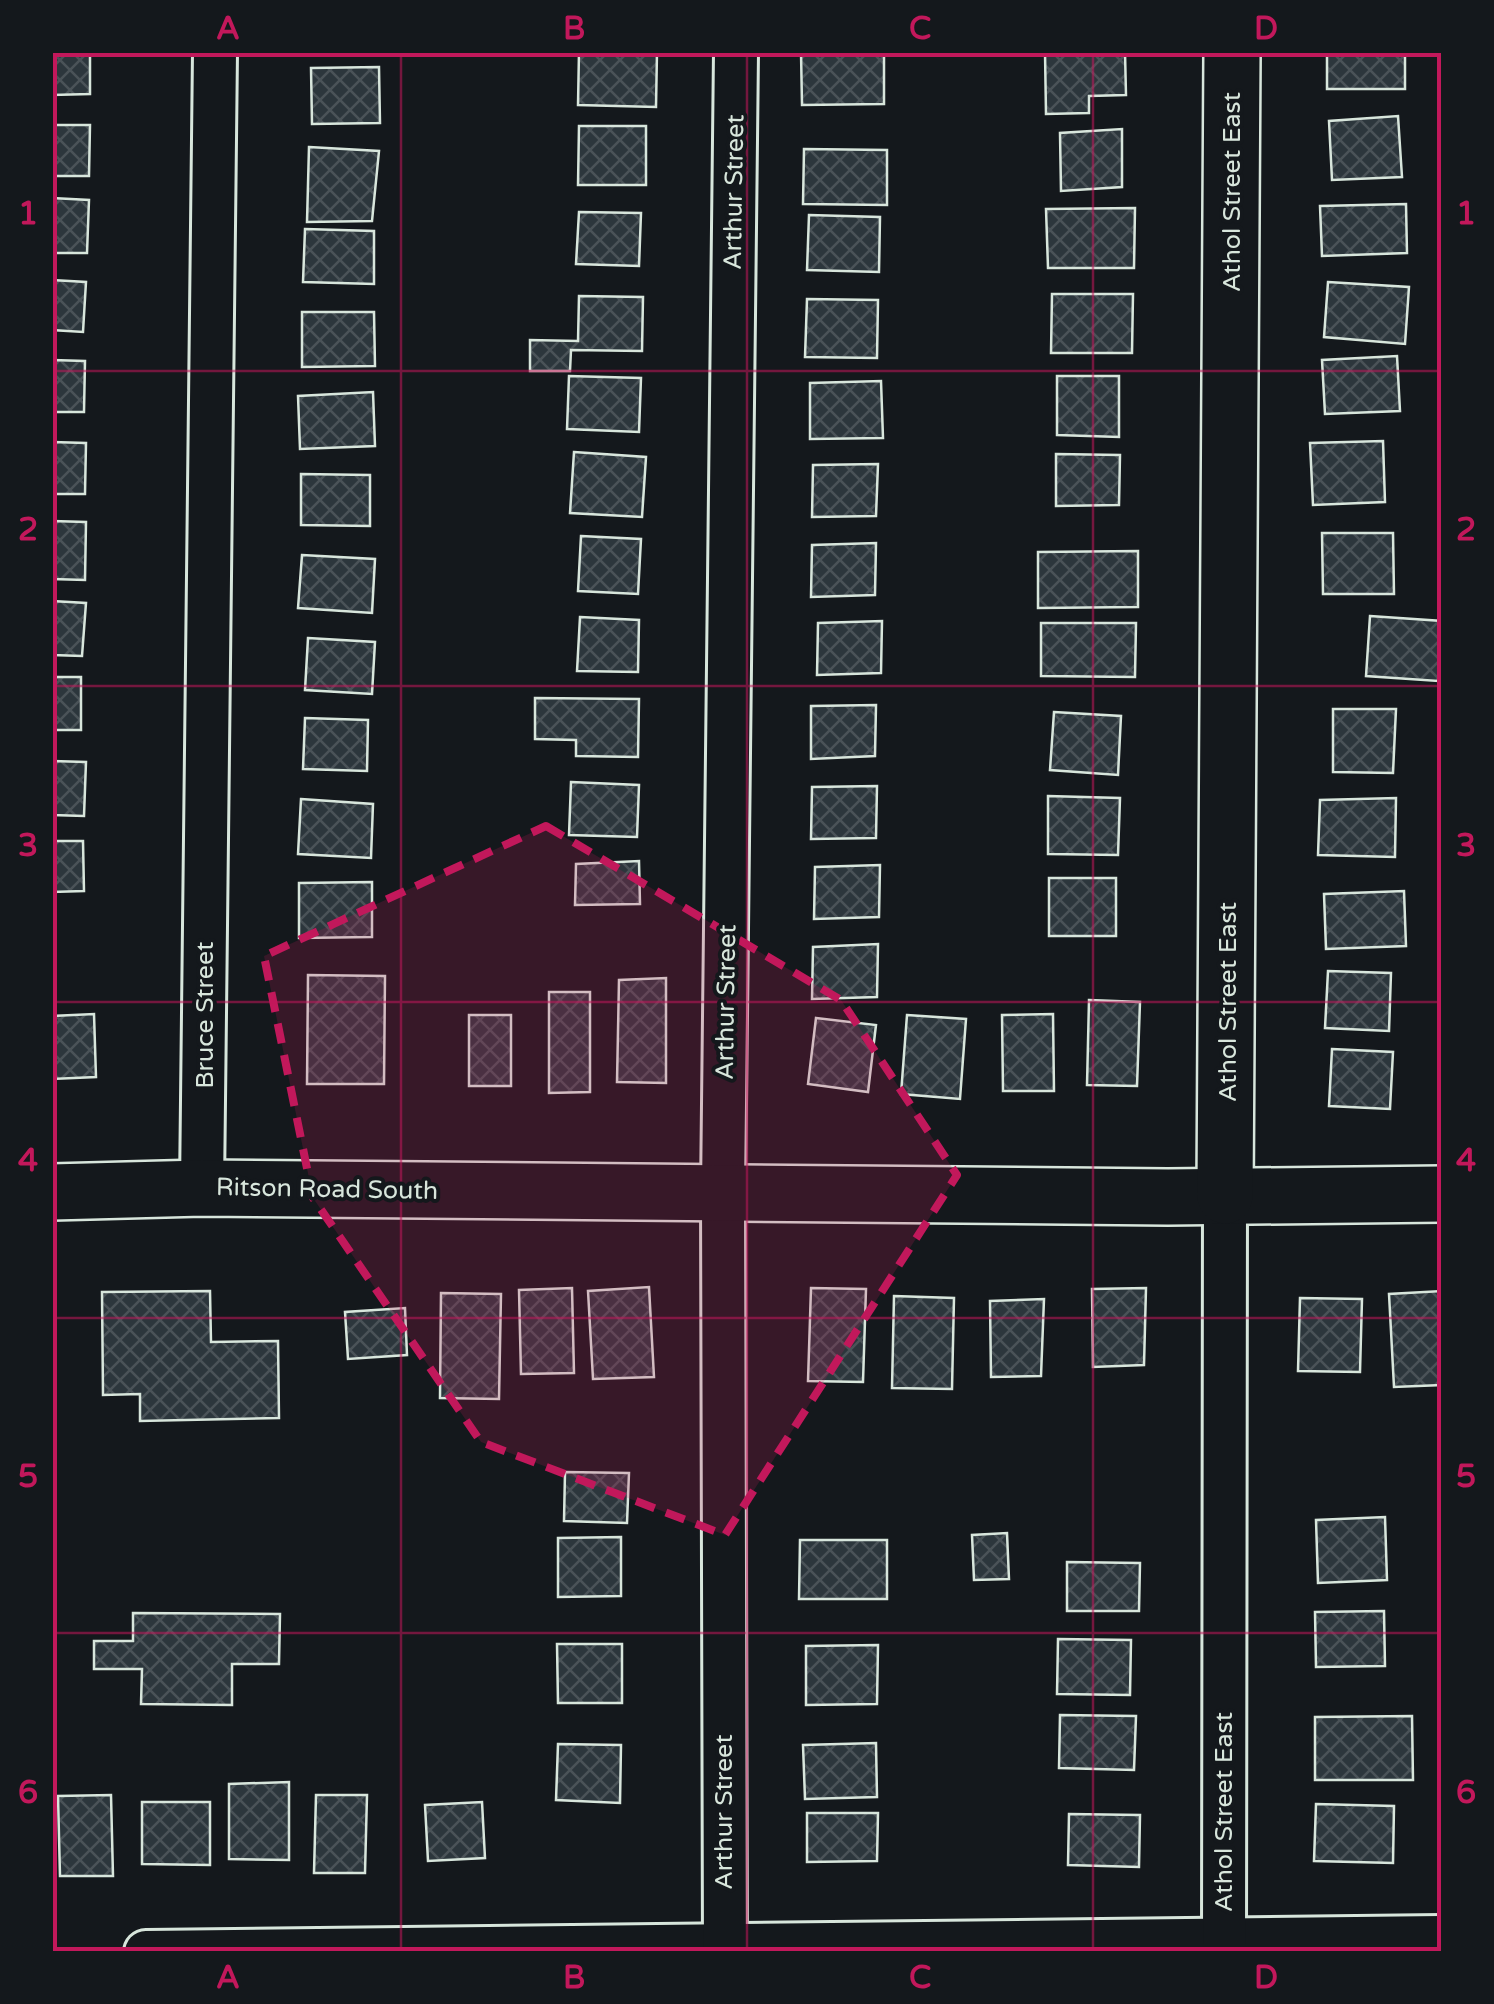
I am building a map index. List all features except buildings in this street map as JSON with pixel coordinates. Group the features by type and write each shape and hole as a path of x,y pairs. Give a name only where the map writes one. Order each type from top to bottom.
{"main road":[{"name":"Athol Street East","path":"1226,1196 1232,52"},
{"name":"Ritson Road South","path":"52,1192 202,1188 1226,1196 1442,1194"}],"street":[{"name":"Bruce Street","path":"202,1188 215,52"},
{"name":"Arthur Street","path":"725,1949 723,1192 736,52"},
{"name":"Athol Street East","path":"1224,1947 1226,1196"},
{"path":"146,1952 1224,1947 1442,1937"}],"highlighted area":[{"path":"546,826 841,1000 957,1175 725,1535 481,1442 313,1198 264,956"}]}
